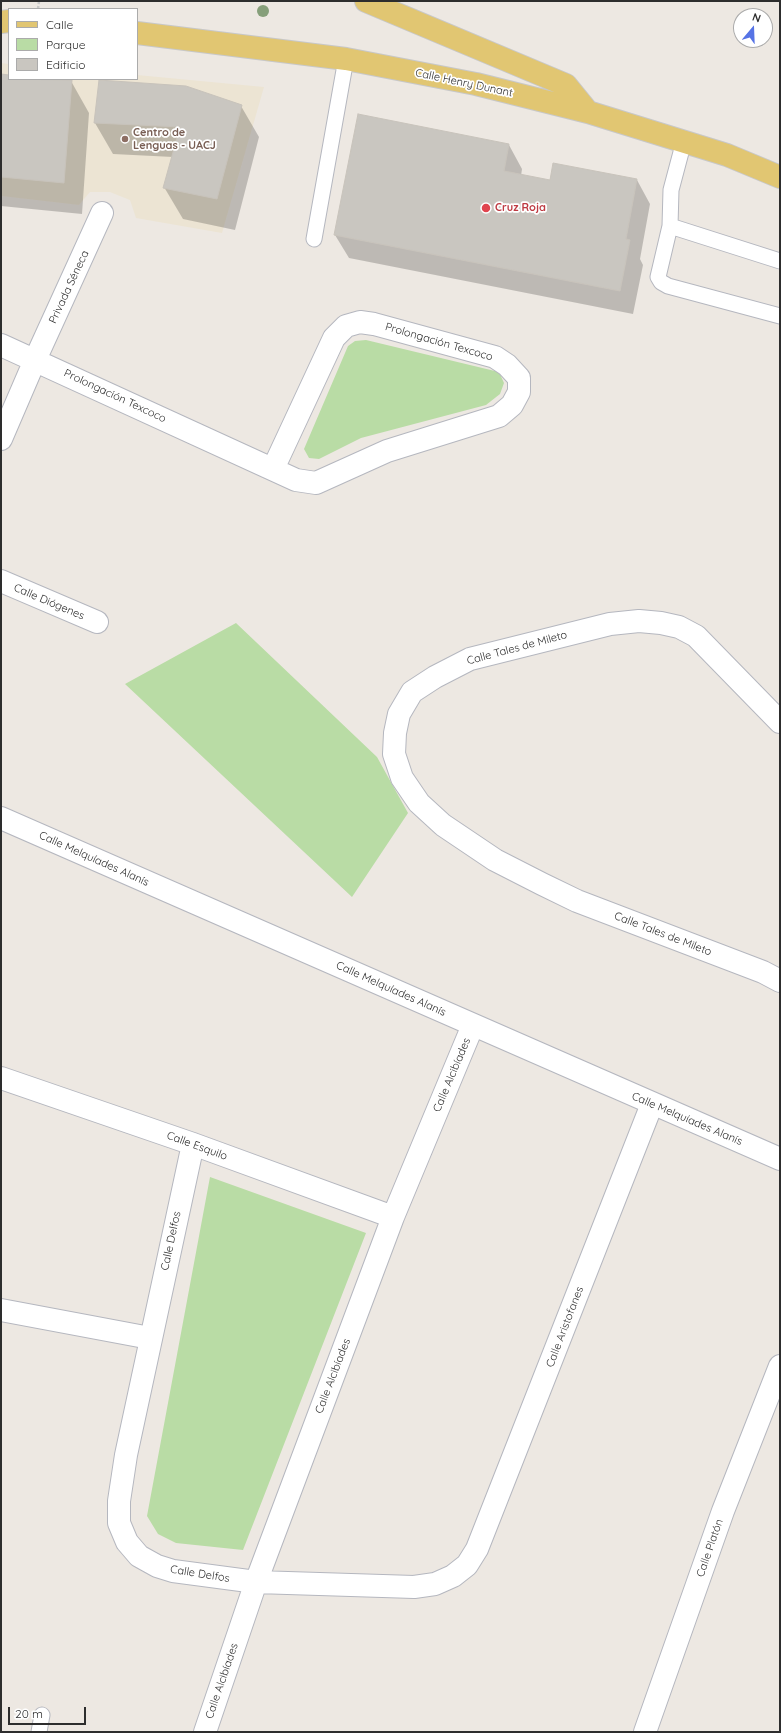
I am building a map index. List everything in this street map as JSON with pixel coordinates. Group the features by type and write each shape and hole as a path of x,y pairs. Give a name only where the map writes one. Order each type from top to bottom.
{"main road":[{"path":"366,1 566,85 588,112"},
{"name":"Calle Henry Dunant","path":"138,33 346,59 476,84 588,112 684,141 726,155 780,177"}],"street":[{"name":"Privada Séneca","path":"1,439 35,360 102,214"},
{"name":"Prolongación Texcoco","path":"1,345 296,480 316,483 387,452 499,416 512,406 516,399 519,392 520,378 507,365 495,357 374,324 360,322 346,326 334,338 273,469"},
{"name":"Calle Diógenes","path":"1,581 97,622"},
{"name":"Calle Tales de Mileto","path":"780,722 696,636 679,627 661,623 639,621 610,624 470,659 435,676 412,692 399,714 395,733 394,754 402,778 419,803 443,825 495,860 577,901 763,972 780,981"},
{"name":"Calle Melquíades Alanís","path":"1,818 780,1160"},
{"name":"Calle Alcibíades","path":"205,1732 256,1582 393,1217 473,1025"},
{"name":"Calle Esquilo","path":"1,1078 192,1144 393,1217"},
{"name":"Calle Aristofanes","path":"477,1549 652,1104"},
{"name":"Calle Delfos","path":"192,1144 126,1455 119,1501 119,1522 127,1542 139,1556 157,1566 173,1571 256,1582 421,1586 435,1584 453,1576 467,1565 477,1549"},
{"path":"1,1310 150,1338"},
{"name":"Calle Platón","path":"645,1732 723,1511 780,1366"}],"lane":[{"path":"314,239 346,59"},
{"path":"684,141 671,190 670,226 658,277 668,286 780,316"},
{"path":"670,226 780,261"},
{"path":"39,1732 42,1714"}],"shaded area":[{"name":"Centro de Lenguas - UACJ","path":"1,63 8,64 8,80 138,80 138,75 264,87 222,233 136,218 130,200 110,192 90,192 79,205 1,196"}],"green space":[{"path":"366,340 499,372 504,383 500,394 486,405 361,438 319,459 309,458 304,449 348,346 355,341"},
{"path":"236,623 377,757 408,813 352,897 125,684"},
{"path":"210,1177 366,1233 243,1550 176,1543 158,1534 147,1516"}],"building":[{"path":"1,74 8,75 8,80 72,80 64,183 1,177"},
{"name":"Centro de Lenguas - UACJ","path":"99,80 186,86 242,105 217,199 163,188 180,127 94,123"},
{"name":"Cruz Roja","path":"358,114 509,144 504,171 550,180 553,163 637,179 626,239 630,240 620,291 334,235"}],"place":[{"name":"Centro de Lenguas - UACJ","path":"125,139"},
{"name":"Cruz Roja","path":"486,208"}]}
